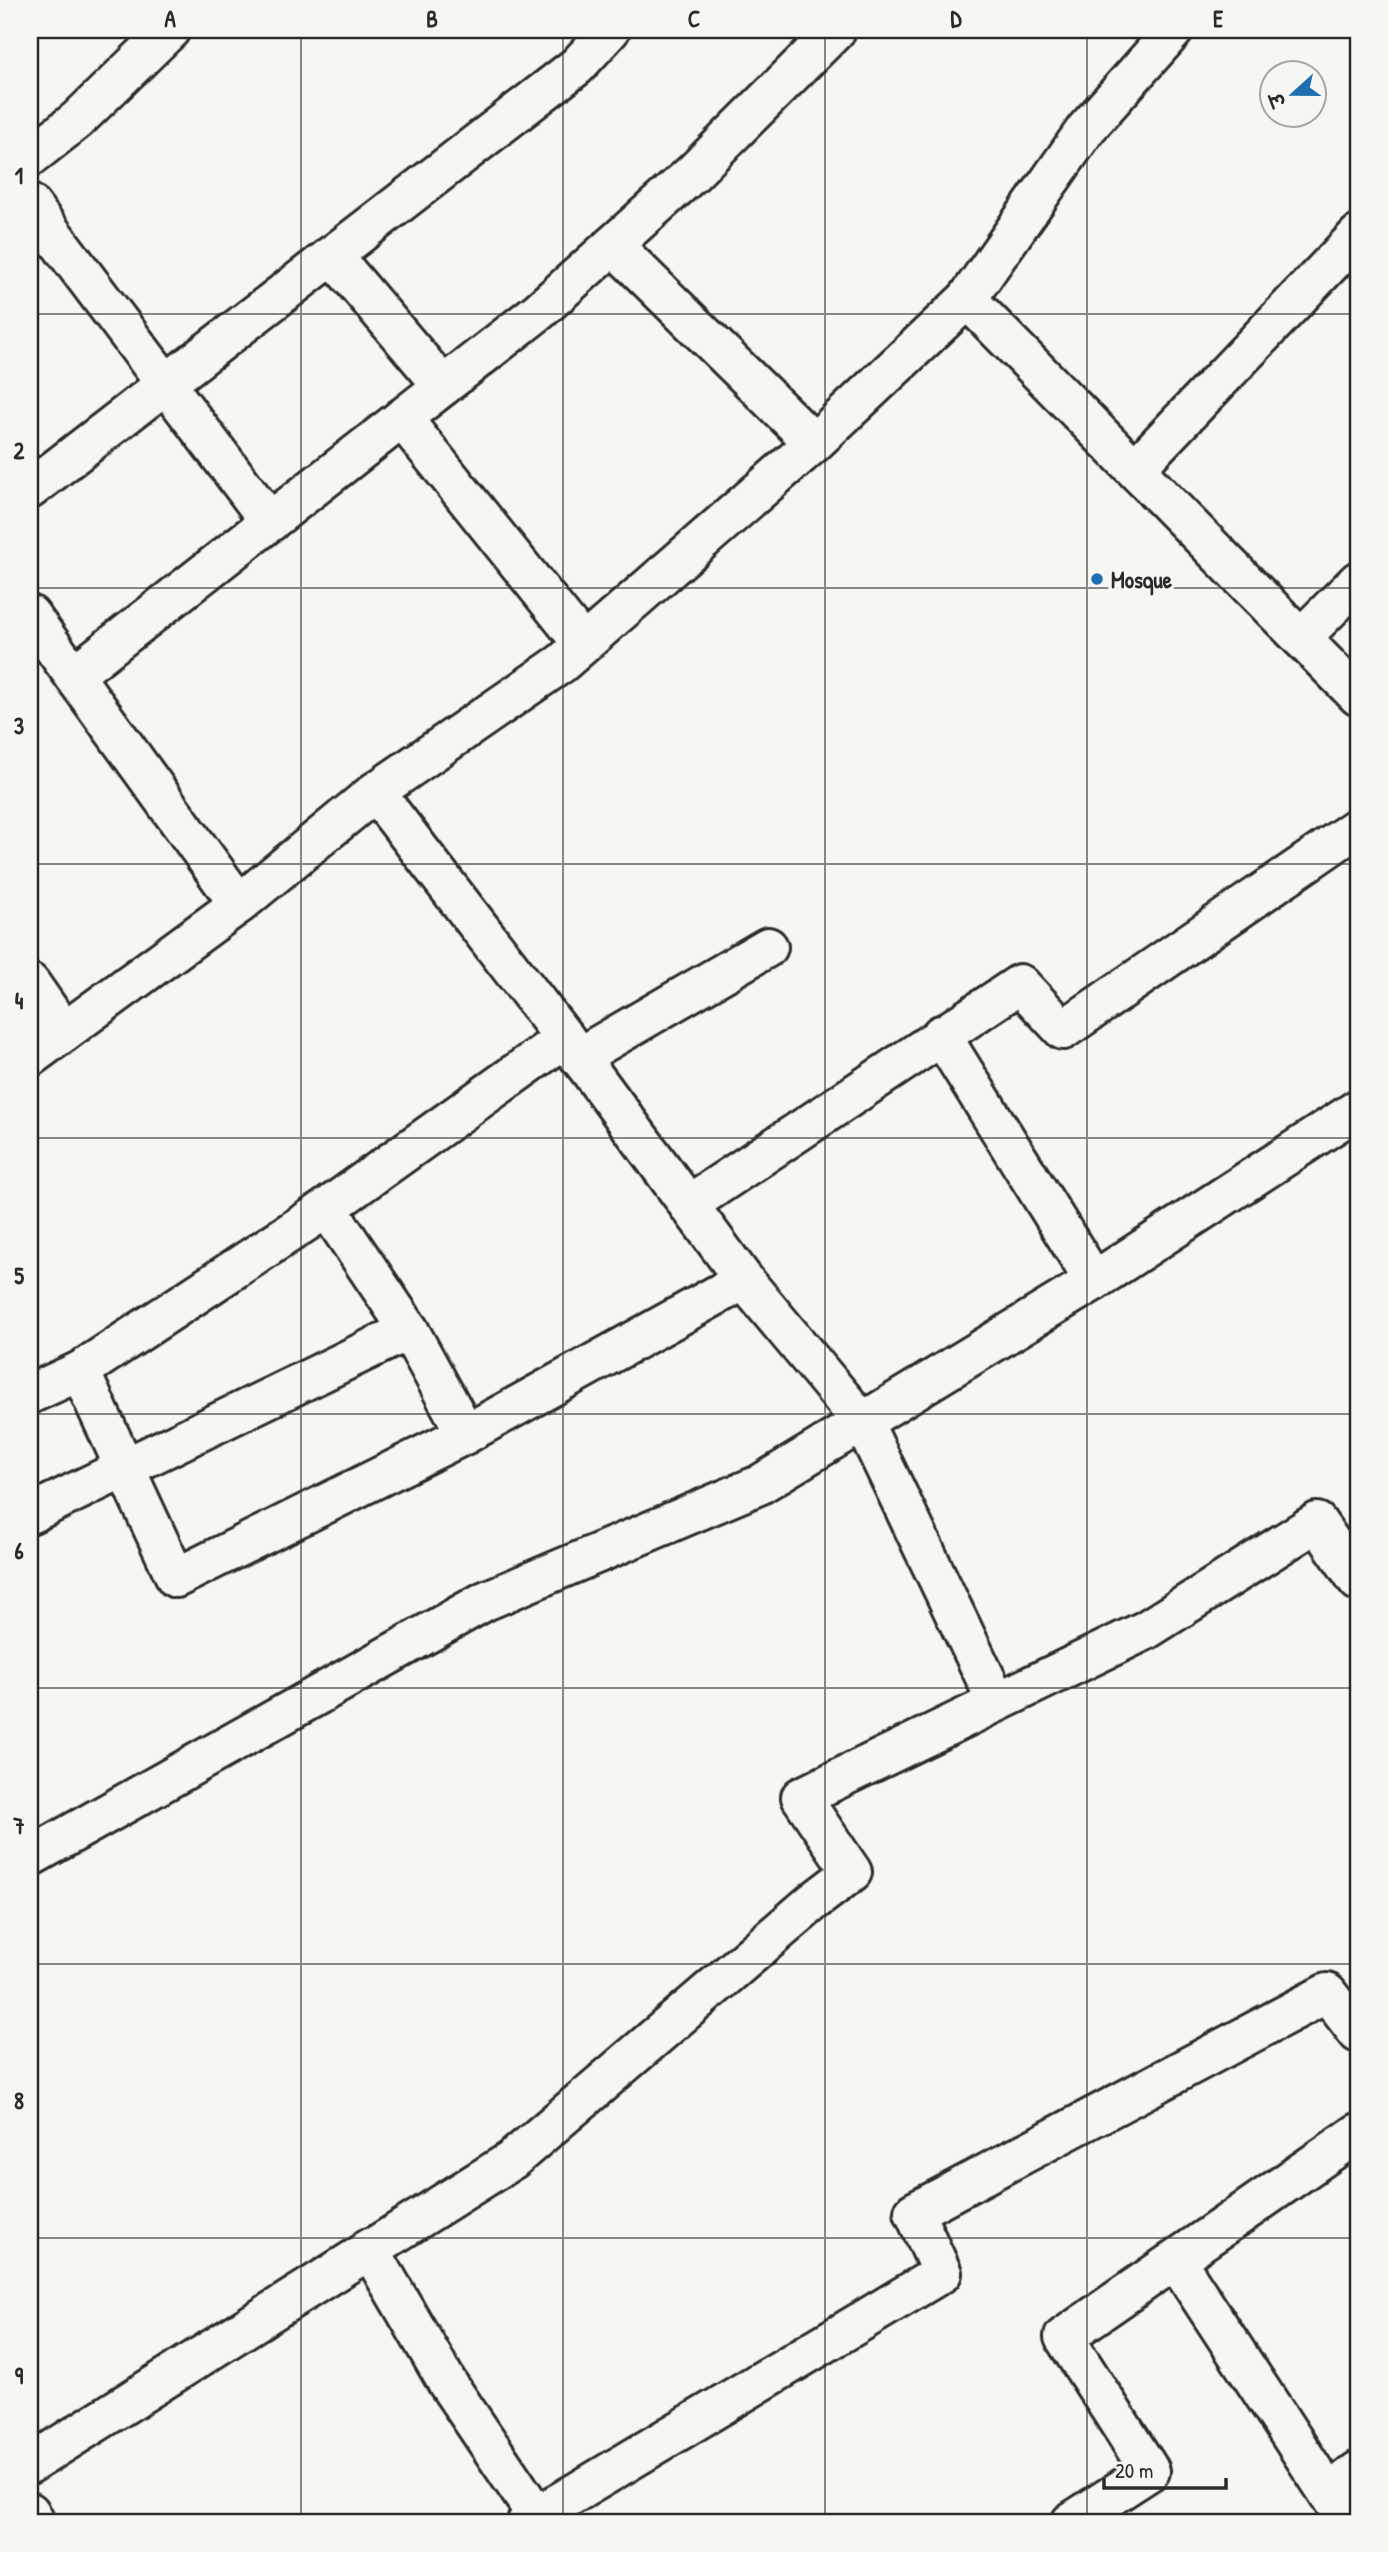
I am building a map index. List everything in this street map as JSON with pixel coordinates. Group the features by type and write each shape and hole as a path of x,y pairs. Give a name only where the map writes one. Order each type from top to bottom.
{"street":[{"path":"30,157 77,121 170,30"},
{"path":"30,489 577,66 610,30"},
{"path":"74,675 539,311 693,173 836,30"},
{"path":"30,1057 239,904 375,792 562,663 814,443 967,299 1086,129 1174,30"},
{"path":"30,204 271,522"},
{"path":"1135,469 1358,235"},
{"path":"613,245 814,443"},
{"path":"332,255 443,386"},
{"path":"967,299 1358,696"},
{"path":"402,418 583,644"},
{"path":"1301,638 1358,581"},
{"path":"30,615 239,904"},
{"path":"375,792 572,1048 744,1280 864,1424 997,1702"},
{"path":"688,1205 1020,984 1063,1030 1358,827"},
{"path":"30,1394 80,1371 572,1048 768,947"},
{"path":"30,983 64,1032"},
{"path":"941,1035 1094,1281"},
{"path":"30,1857 485,1601 759,1485 864,1424 1094,1281 1358,1109"},
{"path":"327,1208 409,1330 466,1434"},
{"path":"80,1371 123,1469 176,1578 466,1434 744,1280"},
{"path":"30,1514 409,1330"},
{"path":"30,2464 512,2160 814,1900 852,1872 801,1797 1146,1630 1317,1522 1358,1581"},
{"path":"369,2248 448,2384 532,2519 942,2273 914,2212 1327,1993 1358,2033"},
{"path":"1071,2522 1150,2471 1064,2337 1177,2262 1358,2133"},
{"path":"1177,2262 1345,2496"},
{"path":"30,2512 36,2522"}],"place":[{"name":"Mosque","path":"1097,579"}]}
